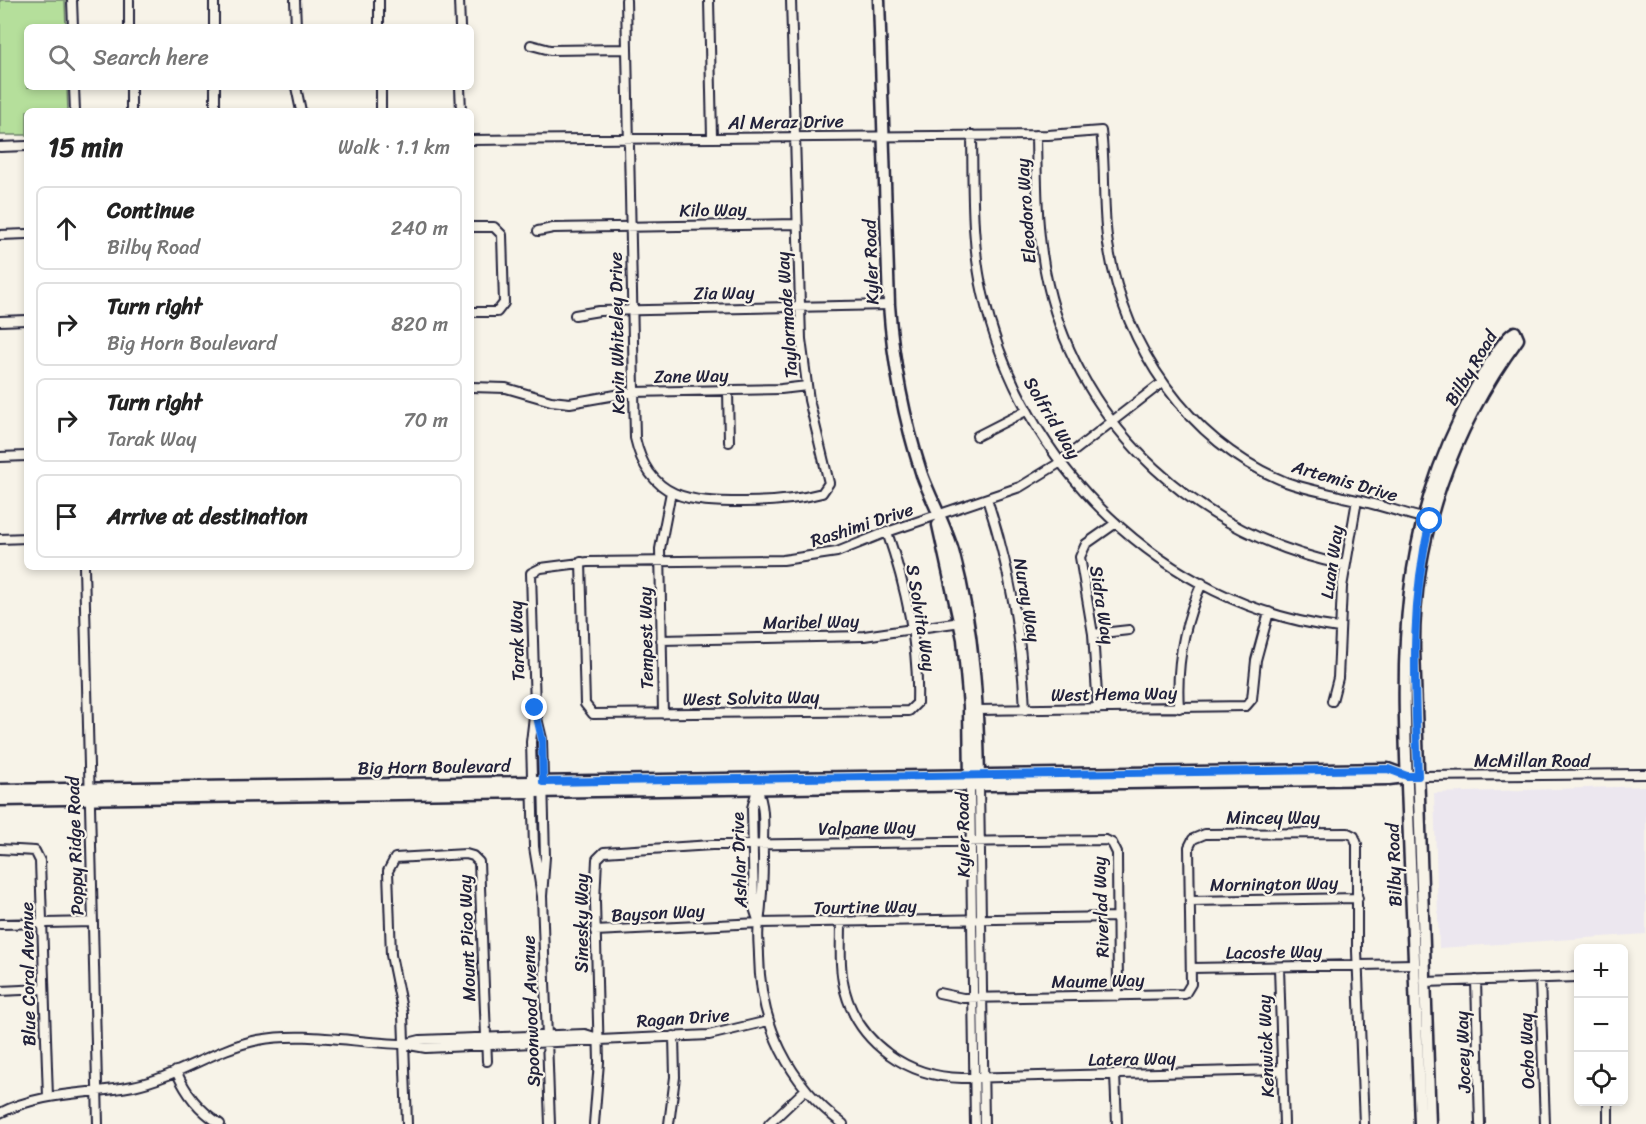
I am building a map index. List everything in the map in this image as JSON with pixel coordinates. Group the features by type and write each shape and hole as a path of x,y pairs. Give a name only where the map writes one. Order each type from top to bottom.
{"main road":[{"name":"Kyler Road","path":"879,0 889,305 902,403 937,515 961,622 975,781"},
{"name":"Bilby Road","path":"1420,1124 1414,964 1413,776 1414,635 1419,572 1430,521 1449,462 1477,403 1518,339 1517,333 1512,333 1501,348 1467,403 1442,457 1422,518 1411,570 1405,635 1413,776 1425,982 1430,1124"},
{"name":"Kyler Road","path":"937,515 949,537 963,594 978,710 975,781"},
{"path":"1419,572 1416,569 1424,529 1422,518"},
{"name":"Big Horn Boulevard","path":"538,787 758,789 1388,769 1413,776"},
{"name":"Big Horn Boulevard","path":"0,790 89,793 975,781"},
{"name":"Big Horn Boulevard","path":"0,800 89,793"}],"street":[{"path":"72,0 73,24"},
{"path":"129,0 129,24"},
{"path":"214,0 214,24"},
{"path":"296,0 296,24"},
{"path":"379,0 380,24"},
{"path":"459,0 460,24"},
{"name":"Kevin Whiteley Drive","path":"626,0 634,430 639,454 652,475 671,492 696,501 766,502 811,496 827,489"},
{"path":"709,0 712,137"},
{"name":"Taylormade Way","path":"791,0 799,307 807,386 830,480 827,489"},
{"path":"531,45 557,50 627,49"},
{"path":"74,90 75,108"},
{"path":"130,90 131,108"},
{"path":"214,90 215,108"},
{"path":"297,90 300,108"},
{"path":"381,90 381,108"},
{"path":"460,90 461,108"},
{"name":"Al Meraz Drive","path":"474,140 1036,135 1101,131"},
{"name":"Artemis Drive","path":"1101,131 1106,228 1116,279 1134,330 1163,382 1200,426 1260,469 1299,487 1422,518"},
{"name":"Solfrid Way","path":"972,135 974,234 980,282 1003,359 1026,411 1058,462 1116,523 1156,556 1202,583 1269,612 1309,624 1339,628"},
{"name":"Eleodoro Way","path":"1036,135 1039,228 1049,292 1073,359 1112,422 1155,471 1211,513 1274,545 1345,565"},
{"path":"0,147 24,146"},
{"name":"Kilo Way","path":"538,231 553,228 797,224"},
{"path":"474,227 494,227 502,236 504,303 497,312 474,312"},
{"path":"0,235 24,234"},
{"name":"Zia Way","path":"575,315 599,311 889,305"},
{"path":"0,321 24,320"},
{"name":"Rashimi Drive","path":"531,573 541,568 581,562 810,558 837,552 887,532 1014,490 1058,462 1163,382"},
{"name":"Zane Way","path":"474,387 506,388 551,401 570,403 633,392 807,386"},
{"path":"728,390 729,442"},
{"path":"977,436 1026,411"},
{"path":"0,457 24,456"},
{"name":"Tempest Way","path":"663,714 660,561 663,526 671,492"},
{"name":"Nuray Way","path":"987,499 1004,556 1016,613 1025,710"},
{"name":"Luan Way","path":"1332,701 1338,678 1339,628 1345,565 1357,500"},
{"name":"Sidra Way","path":"1098,709 1093,634 1080,554 1086,544 1116,523"},
{"name":"S Solvita Way","path":"887,532 901,578 912,631 917,700 913,710"},
{"path":"0,539 24,538"},
{"name":"West Solvita Way","path":"581,562 585,704 590,713 596,715 913,710"},
{"name":"Poppy Ridge Road","path":"84,570 98,1124"},
{"name":"Tarak Way","path":"531,573 535,708 542,739 538,787"},
{"path":"1179,708 1181,648 1191,609 1202,583"},
{"name":"West Hema Way","path":"978,710 1243,707 1252,699 1259,643 1269,612"},
{"name":"Maribel Way","path":"661,640 850,637 912,631 961,622"},
{"path":"1093,634 1129,630"},
{"name":"McMillan Road","path":"1413,776 1646,774"},
{"name":"Kyler Road","path":"975,781 979,1077 984,1124"},
{"name":"Spoonwood Avenue","path":"538,787 545,857 542,896 550,1124"},
{"name":"Ashlar Drive","path":"758,789 762,803 763,905 759,923 760,984 768,1021 780,1052 806,1089 843,1124"},
{"name":"Ashlar Drive","path":"758,789 752,804 754,908 759,923"},
{"name":"Mincey Way","path":"1191,968 1190,844 1195,836 1204,834 1351,834 1357,844 1357,965 1364,1124"},
{"name":"Valpane Way","path":"753,844 976,841"},
{"name":"Riverlad Way","path":"976,841 1109,841 1117,853 1118,996"},
{"name":"Sinesky Way","path":"594,1124 598,1038 595,932 597,862 602,853 753,844"},
{"name":"Blue Coral Avenue","path":"0,849 35,851 40,861 48,1097"},
{"name":"Mount Pico Way","path":"407,1124 403,1014 391,955 388,871 392,860 401,856 466,854 473,856 479,862 487,1061"},
{"name":"Mornington Way","path":"1190,901 1358,898"},
{"name":"Tourtine Way","path":"759,923 1117,917"},
{"path":"0,924 92,922"},
{"name":"Latera Way","path":"841,922 841,969 852,1012 869,1037 891,1056 917,1070 944,1077 1282,1070"},
{"name":"Bayson Way","path":"595,932 759,923"},
{"name":"Lacoste Way","path":"1191,968 1414,964"},
{"name":"Kenwick Way","path":"1279,967 1284,1124"},
{"name":"Maume Way","path":"939,993 952,998 1185,994 1191,987 1191,968"},
{"path":"1425,982 1574,976"},
{"name":"Ocho Way","path":"1540,978 1545,1124"},
{"name":"Jocey Way","path":"1476,980 1480,1124"},
{"path":"0,991 43,989"},
{"name":"Ragan Drive","path":"547,1040 589,1042 598,1038 728,1032 768,1021"},
{"path":"669,1124 675,1077 674,1036"},
{"path":"0,1113 20,1103 48,1097 139,1085 241,1045 270,1038 404,1044 420,1040 486,1042 547,1040"},
{"path":"176,1071 188,1096 201,1112 220,1124"},
{"path":"1115,1074 1117,1124"},
{"name":"Kyler Road","path":"975,1124 979,1077"},
{"path":"769,1124 806,1089"},
{"path":"1608,1106 1608,1124"}],"shaded area":[{"path":"1646,786 1646,934 1439,948 1434,793"}],"green space":[{"path":"0,0 65,0 66,24 24,24 24,90 67,90 68,108 24,108 24,135 0,135"}],"route":[{"path":"535,708 542,739 543,782 1388,769 1407,776 1418,776 1414,620 1418,576 1430,521"}]}
